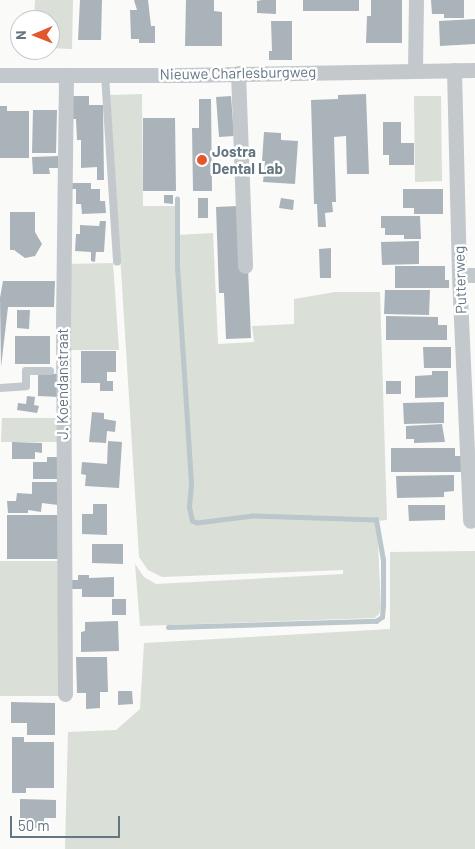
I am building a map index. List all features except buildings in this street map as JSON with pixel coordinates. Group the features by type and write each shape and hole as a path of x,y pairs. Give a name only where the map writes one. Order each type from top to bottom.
{"street":[{"path":"415,70 416,0"},
{"name":"Putterweg","path":"454,70 459,275 471,441 470,521"},
{"name":"Nieuwe Charlesburgweg","path":"0,75 475,70"},
{"path":"238,72 245,266"},
{"name":"J. Koendanstraat","path":"65,694 63,323 66,75"},
{"path":"459,275 475,275"}],"lane":[{"path":"105,75 117,262"},
{"path":"0,388 26,386 26,371 50,371"}],"shaded area":[{"path":"35,0 73,0 72,49 60,48 60,10 34,10"},
{"path":"142,94 143,206 177,206 177,235 213,233 218,344 254,342 252,326 294,324 294,299 335,292 380,292 387,520 377,521 381,608 375,618 140,626 135,564 144,577 156,584 343,574 343,570 162,577 148,570 139,557 110,95"},
{"path":"414,96 441,96 442,181 415,182"},
{"path":"113,263 119,350 67,350 66,264"},
{"path":"2,418 57,418 58,442 1,442"},
{"path":"475,551 475,849 65,849 68,732 116,730 140,709 144,643 390,629 390,552"},
{"path":"0,561 60,561 61,696 0,696"}],"waterway":[{"path":"168,627 376,621 382,617 383,606 383,560 376,520 253,516 197,523 192,521 189,507 191,483 177,268 177,199"}],"place":[{"name":"Jostra Dental Lab","path":"202,160"}]}
